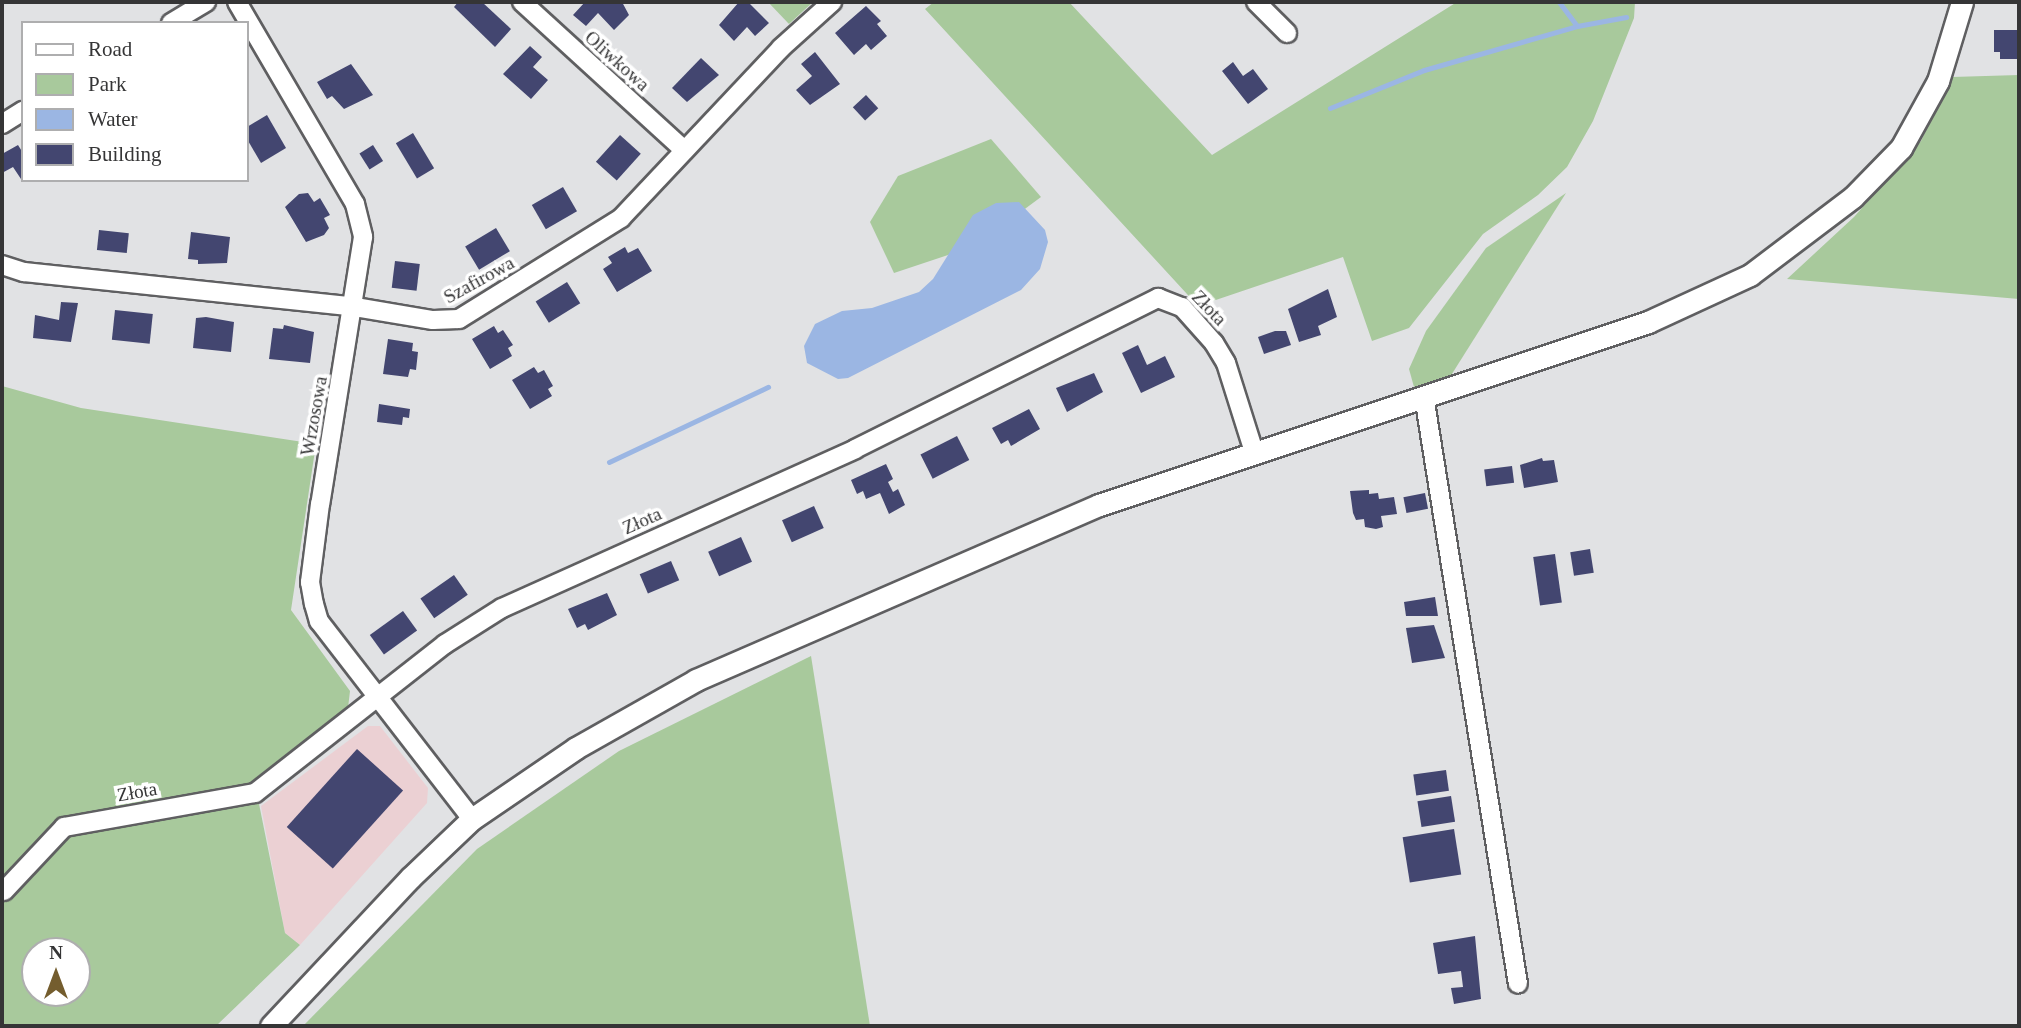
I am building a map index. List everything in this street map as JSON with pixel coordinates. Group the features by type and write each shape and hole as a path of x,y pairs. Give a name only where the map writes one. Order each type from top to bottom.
{"street":[{"path":"174,21 206,2"},
{"name":"Wrzosowa","path":"237,2 248,21"},
{"name":"Oliwkowa","path":"522,2 684,150"},
{"name":"Szafirowa","path":"2,265 24,272 355,307 433,320 459,319 621,218 781,48 832,2"},
{"path":"1256,2 1287,33"},
{"path":"271,1026 410,878 472,819 619,723 750,654 1067,518 1254,452 1666,315 1728,288 1786,251 1871,180 1915,128 1942,71 1962,2"},
{"name":"Wrzosowa","path":"248,21 358,213 363,252 310,582 319,621 472,819"},
{"path":"2,124 21,112"},
{"name":"Złota","path":"4,891 64,827 256,793 445,644 502,608 855,449 1158,298 1182,307 1214,343 1226,363 1254,452"},
{"path":"1424,396 1518,984"}],"shaded area":[{"path":"368,726 380,726 428,788 427,803 300,945 285,933 261,806"}],"green space":[{"path":"768,2 813,2 789,24"},
{"path":"934,2 1069,2 1212,155 1457,2 1635,2 1634,18 1593,121 1567,167 1538,195 1483,234 1409,328 1372,341 1343,257 1198,306 925,9"},
{"path":"2019,75 2019,299 1787,279 1854,217 1921,141 1952,77"},
{"path":"991,139 1041,197 975,246 894,273 870,222 898,176"},
{"path":"1566,193 1450,377 1414,387 1409,369 1426,331 1486,248"},
{"path":"2,386 81,408 316,444 291,610 350,691 348,708 255,784 285,933 300,945 216,1026 2,1026"},
{"path":"811,656 870,1026 303,1026 477,849 619,751"}],"water":[{"path":"1019,202 1045,230 1048,242 1040,269 1021,290 848,378 838,379 807,363 804,346 815,324 842,311 872,308 919,292 933,279 973,215 996,203"}],"building":[{"path":"458,2 482,2 511,29 495,47 454,7"},
{"path":"585,2 622,2 629,15 614,30 598,13 586,26 573,15"},
{"path":"739,2 748,2 769,23 755,36 747,27 734,41 719,25"},
{"path":"866,6 881,21 877,24 887,36 871,50 866,44 854,55 835,33"},
{"path":"1994,30 2019,30 2019,59 2000,59 2000,52 1994,52"},
{"path":"530,46 542,57 533,67 548,80 531,99 503,74"},
{"path":"815,52 840,84 810,105 796,90 812,76 801,64"},
{"path":"701,58 719,75 687,102 672,88"},
{"path":"1233,62 1243,76 1253,69 1268,89 1248,104 1222,71"},
{"path":"351,64 373,95 344,109 332,96 327,99 317,82"},
{"path":"866,95 878,108 865,120 853,107"},
{"path":"267,115 286,148 261,163 248,141 248,126"},
{"path":"413,133 434,168 417,178 396,143"},
{"path":"620,135 641,154 617,180 596,162"},
{"path":"18,145 21,150 21,179 13,167 2,173 2,154"},
{"path":"373,145 383,161 369,170 359,153"},
{"path":"563,187 577,211 546,229 532,205"},
{"path":"308,193 314,202 320,198 330,215 324,218 329,228 324,235 306,242 285,207 299,194"},
{"path":"496,228 510,251 479,270 465,247"},
{"path":"99,230 129,233 127,253 97,250"},
{"path":"191,232 230,237 227,263 198,264 198,260 188,259"},
{"path":"625,247 628,253 638,248 652,271 617,292 603,269 612,263 608,257"},
{"path":"395,261 420,264 417,291 392,288"},
{"path":"567,282 580,303 549,323 536,302"},
{"path":"1328,289 1337,317 1318,326 1321,335 1299,342 1288,309"},
{"path":"61,302 78,303 71,342 33,338 35,315 59,320"},
{"path":"115,310 153,314 150,344 112,340"},
{"path":"196,318 234,322 231,352 193,348"},
{"path":"284,325 314,332 310,363 269,359 273,328 283,329"},
{"path":"494,326 498,333 503,330 513,345 508,348 512,356 490,369 472,339"},
{"path":"1275,331 1286,331 1291,345 1264,354 1258,337"},
{"path":"388,339 413,343 412,351 418,352 416,370 410,369 408,377 383,374"},
{"path":"1138,345 1147,365 1165,356 1175,377 1141,393 1122,353"},
{"path":"534,367 538,373 544,370 553,386 548,389 552,396 530,409 512,380"},
{"path":"1094,373 1103,392 1067,412 1056,388"},
{"path":"379,404 410,409 409,418 403,417 402,425 377,422"},
{"path":"1029,409 1040,429 1011,446 1008,440 1001,444 992,428"},
{"path":"957,436 969,460 933,479 920,455"},
{"path":"1542,458 1543,461 1554,460 1558,482 1524,488 1520,465"},
{"path":"886,464 893,479 888,482 893,492 898,489 905,505 889,514 880,493 866,499 863,491 857,494 851,480"},
{"path":"1512,466 1514,483 1486,486 1484,469"},
{"path":"1369,490 1369,494 1378,493 1379,499 1394,497 1397,514 1381,516 1383,527 1376,529 1365,527 1364,519 1356,520 1353,513 1350,491"},
{"path":"1425,493 1428,509 1406,513 1403,497"},
{"path":"814,506 824,528 792,542 782,520"},
{"path":"741,537 752,562 719,576 708,552"},
{"path":"1590,549 1594,573 1574,576 1570,552"},
{"path":"1555,554 1562,603 1540,606 1533,557"},
{"path":"671,561 679,580 648,594 640,574"},
{"path":"454,575 468,595 434,618 420,599"},
{"path":"607,593 617,615 588,630 585,624 577,628 568,609"},
{"path":"1435,597 1438,616 1406,616 1404,602"},
{"path":"403,611 417,630 384,655 370,635"},
{"path":"1434,625 1445,658 1412,663 1406,628"},
{"path":"357,749 403,790 333,869 287,827"},
{"path":"1446,770 1449,791 1416,795 1413,775"},
{"path":"1451,796 1455,822 1421,827 1417,801"},
{"path":"1454,829 1461,874 1410,883 1403,837"},
{"path":"1475,936 1481,999 1454,1004 1451,988 1463,987 1461,971 1438,974 1433,943"}],"waterway":[{"path":"1559,2 1577,26"},
{"path":"1330,108 1424,70 1577,26 1626,17"},
{"path":"609,462 768,387"}]}
